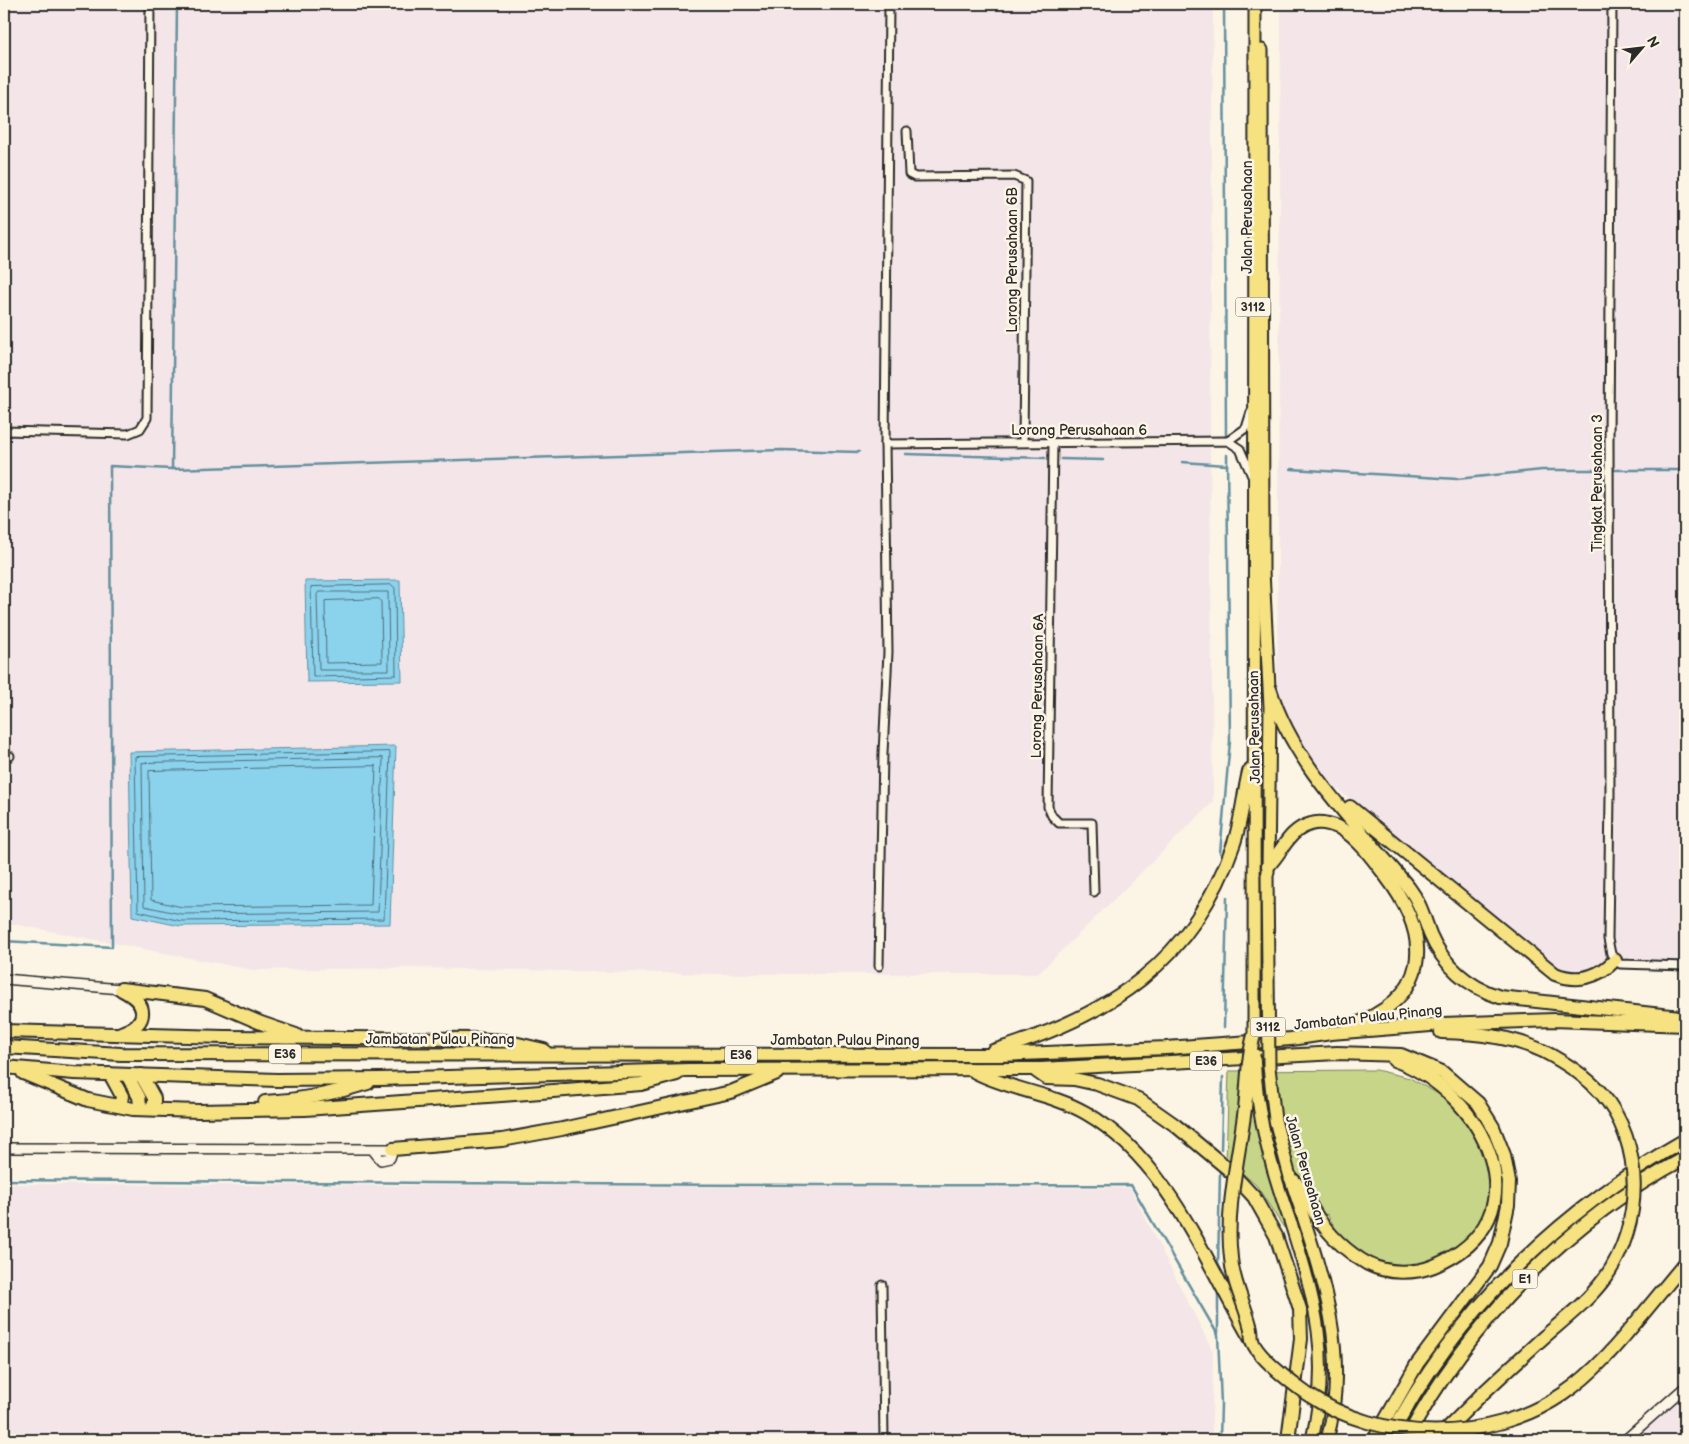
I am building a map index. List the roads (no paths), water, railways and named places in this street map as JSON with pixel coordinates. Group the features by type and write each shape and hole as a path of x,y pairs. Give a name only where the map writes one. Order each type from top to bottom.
{"highway":[{"path":"1270,689 1279,717 1304,762 1409,888 1419,904 1440,952 1454,970 1470,983 1491,995 1509,999 1592,1006 1685,1019"},
{"path":"978,1055 1029,1040 1098,1009 1132,986 1168,955 1196,923 1222,876 1238,829 1249,772 1255,766"},
{"path":"1331,794 1343,801 1555,974 1562,977 1592,976 1604,972 1615,960"},
{"path":"1268,871 1286,840 1301,828 1317,823 1337,827 1352,837 1380,868 1397,892 1412,920 1417,936 1417,957 1414,972 1406,988 1392,1003 1376,1014 1332,1033"},
{"path":"119,1034 136,1027 142,1012 137,998 121,989"},
{"path":"121,989 205,999 302,1037"},
{"name":"Jambatan Pulau Pinang","path":"4,1047 121,1054 978,1055 1166,1048 1291,1040 1332,1033 1404,1027 1554,1020 1685,1025"},
{"path":"1404,1027 1495,1036 1521,1042 1543,1051 1582,1075 1602,1094 1614,1112 1628,1144 1634,1184 1631,1214 1619,1255 1598,1286 1569,1316 1436,1440"},
{"path":"4,1031 482,1040 512,1043 566,1055"},
{"path":"1252,1341 1250,1326 1235,1282 1230,1244 1231,1214 1245,1107 1248,1054 1254,1035"},
{"name":"E36","path":"6,1067 34,1071 269,1080 380,1079 688,1070 1034,1070 1188,1063 1337,1053 1377,1054"},
{"path":"1290,1177 1300,1188 1324,1226 1348,1251 1370,1265 1387,1271 1416,1271 1441,1263 1464,1249 1483,1226 1492,1204 1495,1184 1490,1153 1479,1129 1462,1105 1426,1074 1377,1054"},
{"path":"1374,1440 1412,1372 1490,1266 1504,1230 1509,1195 1507,1169 1500,1142 1486,1114 1471,1096 1442,1072 1414,1058 1396,1054 1377,1054"},
{"name":"E36","path":"6,1067 88,1100 133,1109 180,1111 305,1109 641,1084 688,1070"},
{"path":"393,1149 502,1140 562,1129 732,1092 782,1070"},
{"path":"973,1070 990,1079 1059,1100 1092,1116 1130,1146 1161,1183 1252,1341 1265,1359 1284,1378 1318,1402 1343,1414 1397,1429 1456,1432 1511,1420 1562,1394 1592,1371 1685,1263"},
{"path":"1034,1070 1046,1078 1074,1079 1097,1084 1143,1102 1175,1124 1228,1169 1254,1197 1276,1236 1293,1283 1301,1318 1300,1347 1288,1440"},
{"path":"34,1071 86,1094 122,1102 154,1105 302,1100 339,1092 380,1079"},
{"path":"110,1074 122,1096 122,1102"},
{"path":"127,1075 139,1097 140,1104"},
{"path":"141,1075 154,1098 154,1105"},
{"name":"E1","path":"1389,1440 1413,1396 1440,1355 1507,1276 1543,1240 1582,1208 1637,1168 1685,1140"},
{"name":"E1","path":"1406,1440 1458,1356 1492,1314 1519,1285 1561,1244 1608,1207 1685,1158"}],"main road":[{"name":"Jalan Perusahaan","path":"1254,4 1253,477 1255,766 1253,879 1256,1091 1260,1122 1274,1175 1310,1284 1319,1330 1321,1385 1312,1440"},
{"name":"Jalan Perusahaan","path":"1262,4 1262,563 1270,689 1268,871 1270,1076 1275,1120 1290,1177 1327,1292 1336,1342 1335,1396 1327,1440"}],"street":[{"path":"4,431 128,434 140,429 147,418 150,4"},
{"path":"879,966 883,753 888,652 885,444 889,4"},
{"name":"Tingkat Perusahaan 3","path":"1612,4 1608,939 1609,948 1615,960"},
{"name":"Lorong Perusahaan 6B","path":"907,131 909,174 915,177 1014,176 1026,181 1024,442"},
{"path":"1253,406 1246,428 1228,441 1240,450 1253,477"},
{"name":"Lorong Perusahaan 6","path":"885,444 1228,441"},
{"name":"Lorong Perusahaan 6A","path":"1053,443 1048,807 1052,816 1059,823 1092,824 1094,892"},
{"path":"1615,960 1627,965 1685,966"},
{"path":"4,979 121,989"},
{"path":"4,1148 393,1149"},
{"path":"882,1285 884,1440"},
{"path":"1625,1440 1685,1387"}],"water":[{"path":"400,580 402,681 307,682 305,581"},
{"path":"396,746 390,924 180,926 132,916 129,752"}],"waterway":[{"path":"4,941 112,947 110,466 172,469 177,4"},
{"path":"1224,4 1226,436"},
{"path":"172,469 782,450 859,452"},
{"path":"906,454 1045,458"},
{"path":"1220,853 1230,741 1227,455"},
{"path":"1061,459 1103,460"},
{"path":"1182,462 1226,465"},
{"path":"1291,469 1457,479 1542,470 1685,470"},
{"path":"1224,1027 1227,897"},
{"path":"1221,1149 1223,1077"},
{"path":"1218,1268 1220,1172"},
{"path":"4,1180 708,1185 1131,1185 1218,1335 1221,1404 1220,1440"},
{"path":"1218,1289 1218,1333"}]}
